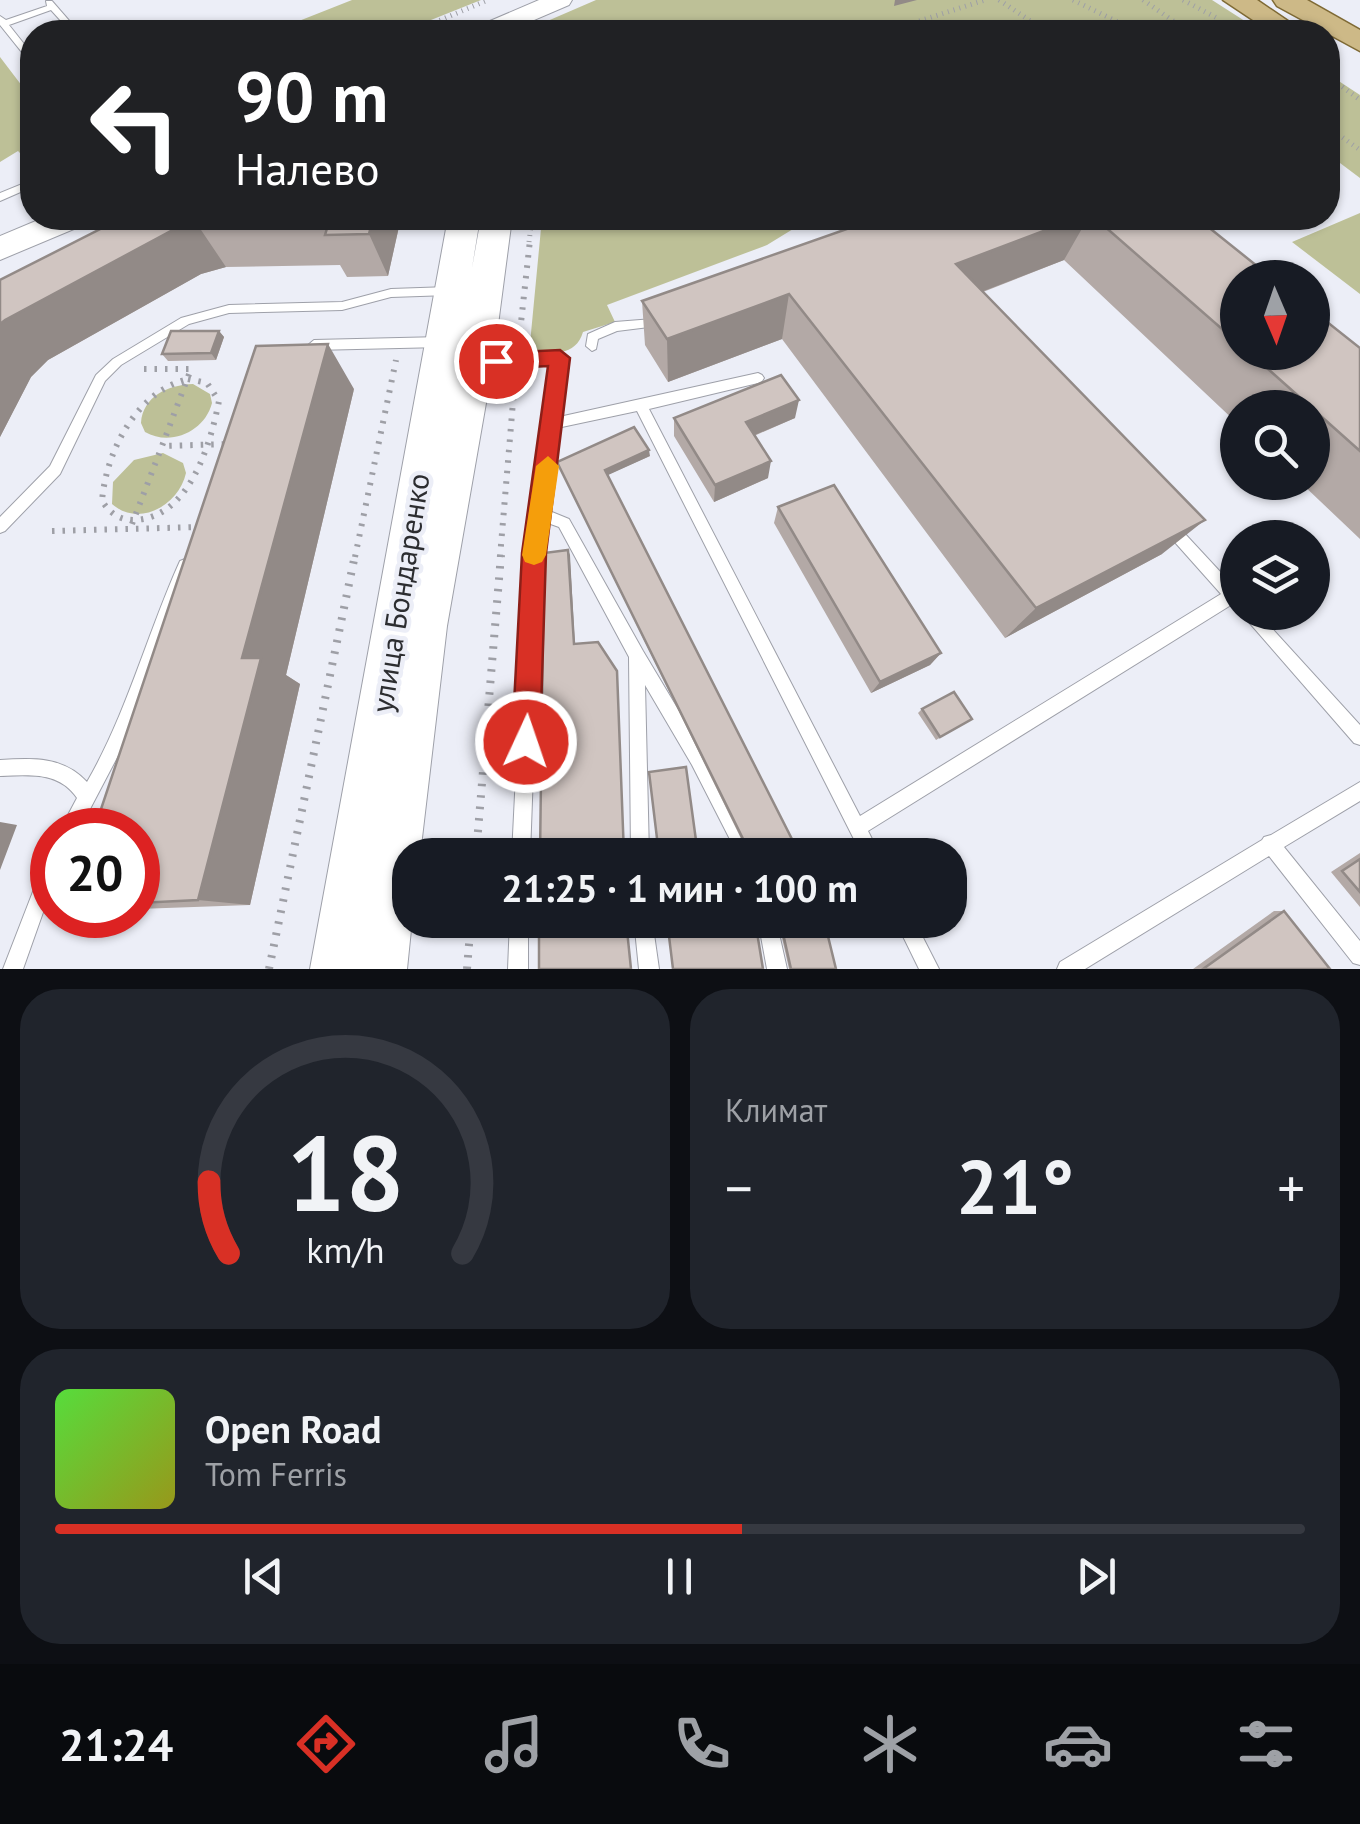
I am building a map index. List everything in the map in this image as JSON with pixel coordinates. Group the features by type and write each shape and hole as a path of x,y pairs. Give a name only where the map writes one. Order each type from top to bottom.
{"main road":[{"path":"1237,0 1270,20"},
{"path":"1287,0 1305,20"}],"street":[{"path":"483,20 529,0"},
{"path":"513,20 560,0"},
{"path":"0,249 43,230"},
{"name":"улица Бондаренко","path":"338,969 478,355 450,291 462,230"},
{"name":"улица Бондаренко","path":"379,969 425,626 478,355 494,230"}],"lane":[{"path":"20,45 2,22 49,4"},
{"path":"0,527 55,470 100,378 128,355 185,321 228,308 342,306 391,294 450,291"},
{"path":"294,346 399,344 478,355 560,358 534,553 522,838"},
{"path":"551,424 640,404 660,404 758,378"},
{"path":"640,404 861,838"},
{"path":"1154,510 1220,583"},
{"path":"540,514 564,523 739,838"},
{"path":"82,808 124,730 160,622 202,527"},
{"path":"856,828 1220,608"},
{"path":"1263,630 1360,737"},
{"path":"637,656 640,838"},
{"path":"0,768 46,766 63,771 80,784 87,798"},
{"path":"1067,969 1360,791"},
{"path":"1270,844 1360,956"},
{"path":"14,969 30,925"},
{"path":"518,969 519,938"},
{"path":"645,938 649,969"},
{"path":"771,938 777,969"},
{"path":"913,938 928,969"}],"path":[{"path":"440,20 488,0"},
{"path":"956,9 960,0"},
{"path":"922,20 985,0"},
{"path":"999,0 1029,20"},
{"path":"1073,0 1114,20"},
{"path":"1143,0 1171,20"},
{"path":"1341,60 1360,100"},
{"path":"476,838 478,355 527,230"},
{"path":"269,969 399,344"},
{"path":"132,525 191,368 178,368"},
{"path":"188,379 207,382 218,394 218,408 183,497 164,512 132,525 108,511 102,501 103,488 140,404 164,385 188,379"},
{"path":"162,446 231,444"},
{"path":"52,531 132,525 202,527"},
{"path":"467,969 470,938"}],"green space":[{"path":"352,0 481,0 431,20 301,20"},
{"path":"596,0 1212,0 1243,20 550,20"},
{"path":"0,57 20,83 20,153 0,162"},
{"path":"1340,82 1360,95 1360,178 1340,163"},
{"path":"1360,213 1360,294 1330,271 1330,260 1316,260 1292,242 1320,230 1340,230 1340,222"},
{"path":"541,230 791,230 767,245 607,305 615,322 583,332 569,350 529,354"},
{"path":"193,384 210,394 212,403 195,428 165,438 145,432 141,423 152,399 166,390"},
{"path":"163,453 183,463 186,473 182,485 167,503 134,514 112,504 113,482 134,460"}],"building":[{"path":"98,230 175,230 0,324 0,280"},
{"path":"327,230 370,230 369,234 325,235"},
{"path":"844,230 1046,230 956,264 1205,520 1036,608 789,294 667,339 642,301"},
{"path":"1109,230 1212,230 1250,260 1220,260 1220,327"},
{"path":"1330,324 1360,348 1360,451 1330,424 1330,390 1292,390 1269,370 1330,370"},
{"path":"171,331 219,331 211,353 162,354"},
{"path":"328,344 242,658 261,658 198,900 160,902 160,808 101,808 256,346"},
{"path":"781,375 799,400 746,422 771,461 715,485 674,418"},
{"path":"634,427 649,450 605,470 791,838 743,838 557,462"},
{"path":"834,485 941,653 880,682 778,507"},
{"path":"568,550 574,644 598,642 617,671 623,838 540,838 544,553"},
{"path":"954,692 972,719 940,737 922,709"},
{"path":"686,767 696,838 657,838 649,772"},
{"path":"1360,859 1360,892 1342,871"},
{"path":"1284,911 1330,969 1203,969"},
{"path":"539,938 628,938 631,969 539,969"},
{"path":"669,938 758,938 763,969 673,969"},
{"path":"784,938 828,938 836,969 791,969"}],"slow traffic":[{"path":"534,555 548,466"}],"route":[{"path":"496,361 560,358 534,553 526,742"}]}
